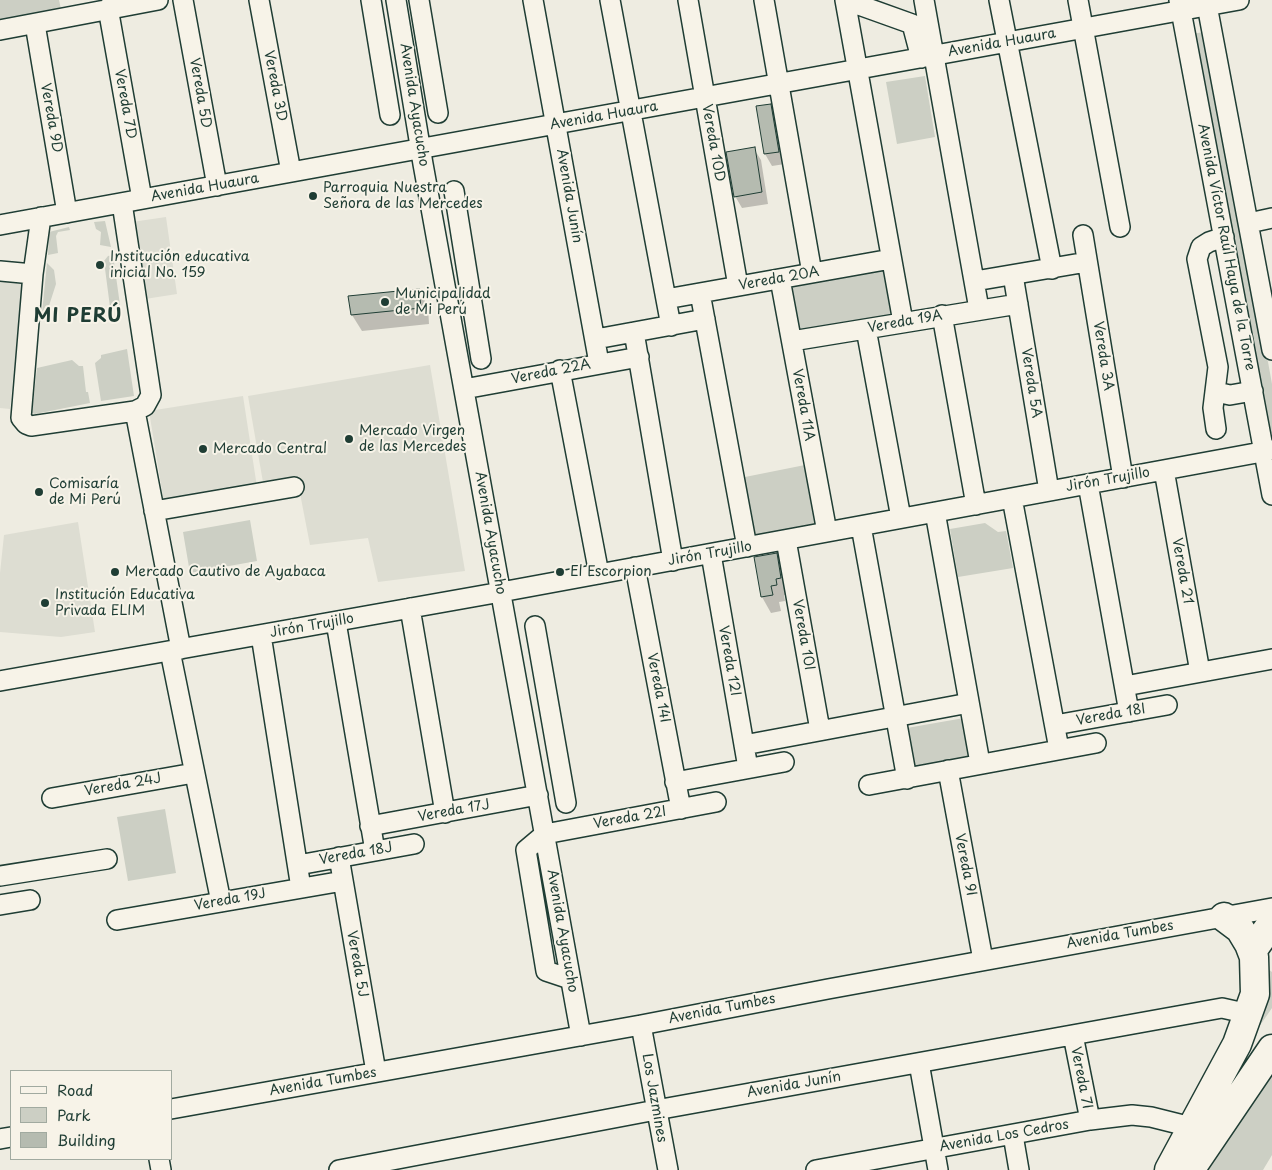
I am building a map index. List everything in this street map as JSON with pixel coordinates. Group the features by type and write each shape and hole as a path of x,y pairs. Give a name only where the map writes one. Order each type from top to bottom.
{"highway":[{"path":"1175,1168 1191,1127 1237,1044 1249,1014 1264,943 1224,917"},
{"path":"1175,1168 1272,1049"}],"street":[{"name":"Vereda 5D","path":"183,0 217,186"},
{"name":"Vereda 3D","path":"259,0 291,172"},
{"path":"370,0 390,115"},
{"name":"Avenida Ayacucho","path":"396,0 510,649 581,1036"},
{"path":"419,0 438,113"},
{"name":"Avenida Junín","path":"533,0 600,363"},
{"path":"610,0 671,326"},
{"name":"Vereda 10D","path":"688,0 738,286"},
{"path":"764,0 812,273"},
{"path":"902,322 845,0 912,24 928,57"},
{"path":"924,0 928,57 975,281 979,310"},
{"path":"1000,0 1052,269"},
{"path":"1078,0 1120,227"},
{"name":"Avenida Huaura","path":"0,225 1083,29 1180,5 1239,0"},
{"path":"0,30 35,24 66,8 108,8 149,1"},
{"name":"Avenida Víctor Raúl Haya de la Torre","path":"1207,3 1272,350"},
{"name":"Avenida Víctor Raúl Haya de la Torre","path":"1180,5 1253,392 1268,451 1272,495"},
{"name":"Vereda 7D","path":"108,8 142,199"},
{"name":"Vereda 9D","path":"35,24 67,213"},
{"path":"385,88 412,90 432,76"},
{"path":"454,191 481,359"},
{"path":"41,217 33,274 21,412 23,422 31,426 135,410 145,406 151,396 122,203"},
{"path":"433,214 459,218"},
{"path":"1249,223 1272,218"},
{"name":"Vereda 3A","path":"1083,235 1123,478"},
{"path":"1216,429 1213,408 1218,368 1197,259 1201,247 1209,242 1224,238"},
{"name":"Vereda 20A","path":"666,299 891,259"},
{"path":"975,281 1087,262"},
{"path":"0,271 33,274"},
{"name":"Vereda 5A","path":"1013,275 1049,491"},
{"name":"Vereda 11A","path":"780,279 827,532"},
{"path":"700,293 747,547"},
{"name":"Vereda 19A","path":"792,341 1018,304"},
{"path":"942,315 976,505"},
{"path":"596,339 705,319"},
{"path":"456,343 477,328"},
{"path":"866,329 901,518"},
{"path":"634,332 673,560"},
{"name":"Vereda 22A","path":"464,389 638,356"},
{"path":"560,370 599,574"},
{"path":"1216,392 1230,395 1253,392"},
{"path":"135,410 154,511 194,773 221,902"},
{"name":"Jirón Trujillo","path":"0,681 336,622 1268,451"},
{"name":"Vereda 21","path":"1164,470 1200,672"},
{"path":"1088,484 1129,712"},
{"path":"154,511 294,487"},
{"path":"1012,498 1059,750"},
{"path":"935,512 980,763"},
{"path":"861,526 907,778"},
{"name":"Vereda 10I","path":"786,540 820,730"},
{"name":"Vereda 12I","path":"710,554 748,768"},
{"name":"Vereda 14I","path":"635,567 680,809"},
{"path":"410,608 445,813"},
{"path":"336,622 375,851"},
{"path":"535,626 566,803"},
{"path":"260,635 301,888"},
{"path":"510,649 539,652"},
{"path":"1125,686 1272,660"},
{"path":"0,671 30,676"},
{"path":"744,745 969,703"},
{"name":"Vereda 18I","path":"1055,725 1167,705"},
{"path":"869,785 1096,743"},
{"path":"676,782 784,762"},
{"name":"Vereda 9I","path":"948,770 983,960"},
{"name":"Vereda 17J","path":"370,826 445,813 537,790 560,772"},
{"name":"Vereda 24J","path":"52,798 194,773"},
{"name":"Vereda 22I","path":"545,834 716,802"},
{"name":"Vereda 18J","path":"298,864 414,844"},
{"name":"Vereda 5J","path":"339,857 376,1072"},
{"path":"0,876 108,859"},
{"name":"Vereda 19J","path":"117,920 343,881"},
{"path":"0,905 30,900"},
{"name":"Avenida Tumbes","path":"172,1109 581,1036 983,960 1272,908"},
{"name":"Avenida Junín","path":"339,1170 432,1162 656,1110 1222,1008 1249,1014"},
{"name":"Los Jazmines","path":"641,1025 668,1170"},
{"name":"Vereda 7I","path":"1072,1035 1090,1120"},
{"path":"919,1063 938,1170"},
{"name":"Avenida Los Cedros","path":"816,1170 1090,1120 1132,1115 1151,1117 1191,1127"},
{"path":"1013,1135 1019,1170"}],"shaded area":[{"path":"166,217 177,294 145,299 132,222"},
{"path":"0,281 22,284 10,409 0,408"},
{"name":"Mercado Virgen de las Mercedes","path":"430,365 465,571 378,582 368,538 310,545 298,483 264,488 248,396"},
{"name":"Mercado Central","path":"243,396 257,487 164,503 149,411"},
{"name":"Institución Educativa Privada ELIM","path":"78,522 95,632 61,637 0,632 0,573 4,535"}],"green space":[{"path":"0,0 59,0 62,14 0,25"},
{"path":"1203,32 1214,94 1226,129 1272,384 1272,433 1267,434 1193,34"},
{"path":"925,76 935,137 897,144 886,82"},
{"path":"105,221 111,247 100,245 101,232 96,229 94,222"},
{"path":"69,227 70,230 58,232 56,236 58,253 48,255 49,232"},
{"path":"113,255 120,305 110,307 104,261 108,256"},
{"path":"47,263 54,270 56,284 47,312 42,313"},
{"path":"888,263 897,320 795,337 785,280"},
{"path":"127,349 134,396 101,401 95,363 101,358 101,355"},
{"path":"72,360 79,366 83,366 86,392 88,392 90,403 32,413 37,368"},
{"path":"810,464 823,530 750,542 740,478"},
{"path":"250,520 257,561 190,573 183,532"},
{"path":"985,523 998,532 1006,531 1013,568 958,577 950,529"},
{"path":"964,718 971,761 908,772 901,729"},
{"path":"165,809 176,873 128,881 117,817"},
{"path":"1263,965 1272,972 1272,1008 1232,1066"},
{"path":"1272,1058 1272,1155 1263,1170 1196,1170"}],"building":[{"path":"771,104 779,152 764,154 756,106"},
{"path":"755,147 762,192 734,197 726,152"},
{"name":"Municipalidad de Mi Perú","path":"419,289 421,308 351,315 348,296"},
{"path":"777,553 781,578 776,579 777,585 771,586 773,595 761,597 754,557"}],"place":[{"name":"Parroquia Nuestra Señora de las Mercedes","path":"313,196"},
{"name":"Institución educativa inicial No. 159","path":"100,265"},
{"name":"Municipalidad de Mi Perú","path":"385,302"},
{"name":"Mercado Virgen de las Mercedes","path":"349,439"},
{"name":"Mercado Central","path":"203,449"},
{"name":"Comisaría de Mi Perú","path":"39,492"},
{"name":"Mercado Cautivo de Ayabaca","path":"115,572"},
{"name":"El Escorpion","path":"560,572"},
{"name":"Institución Educativa Privada ELIM","path":"45,603"}],"district":[{"name":"MI PERÚ","path":"78,317"}]}
